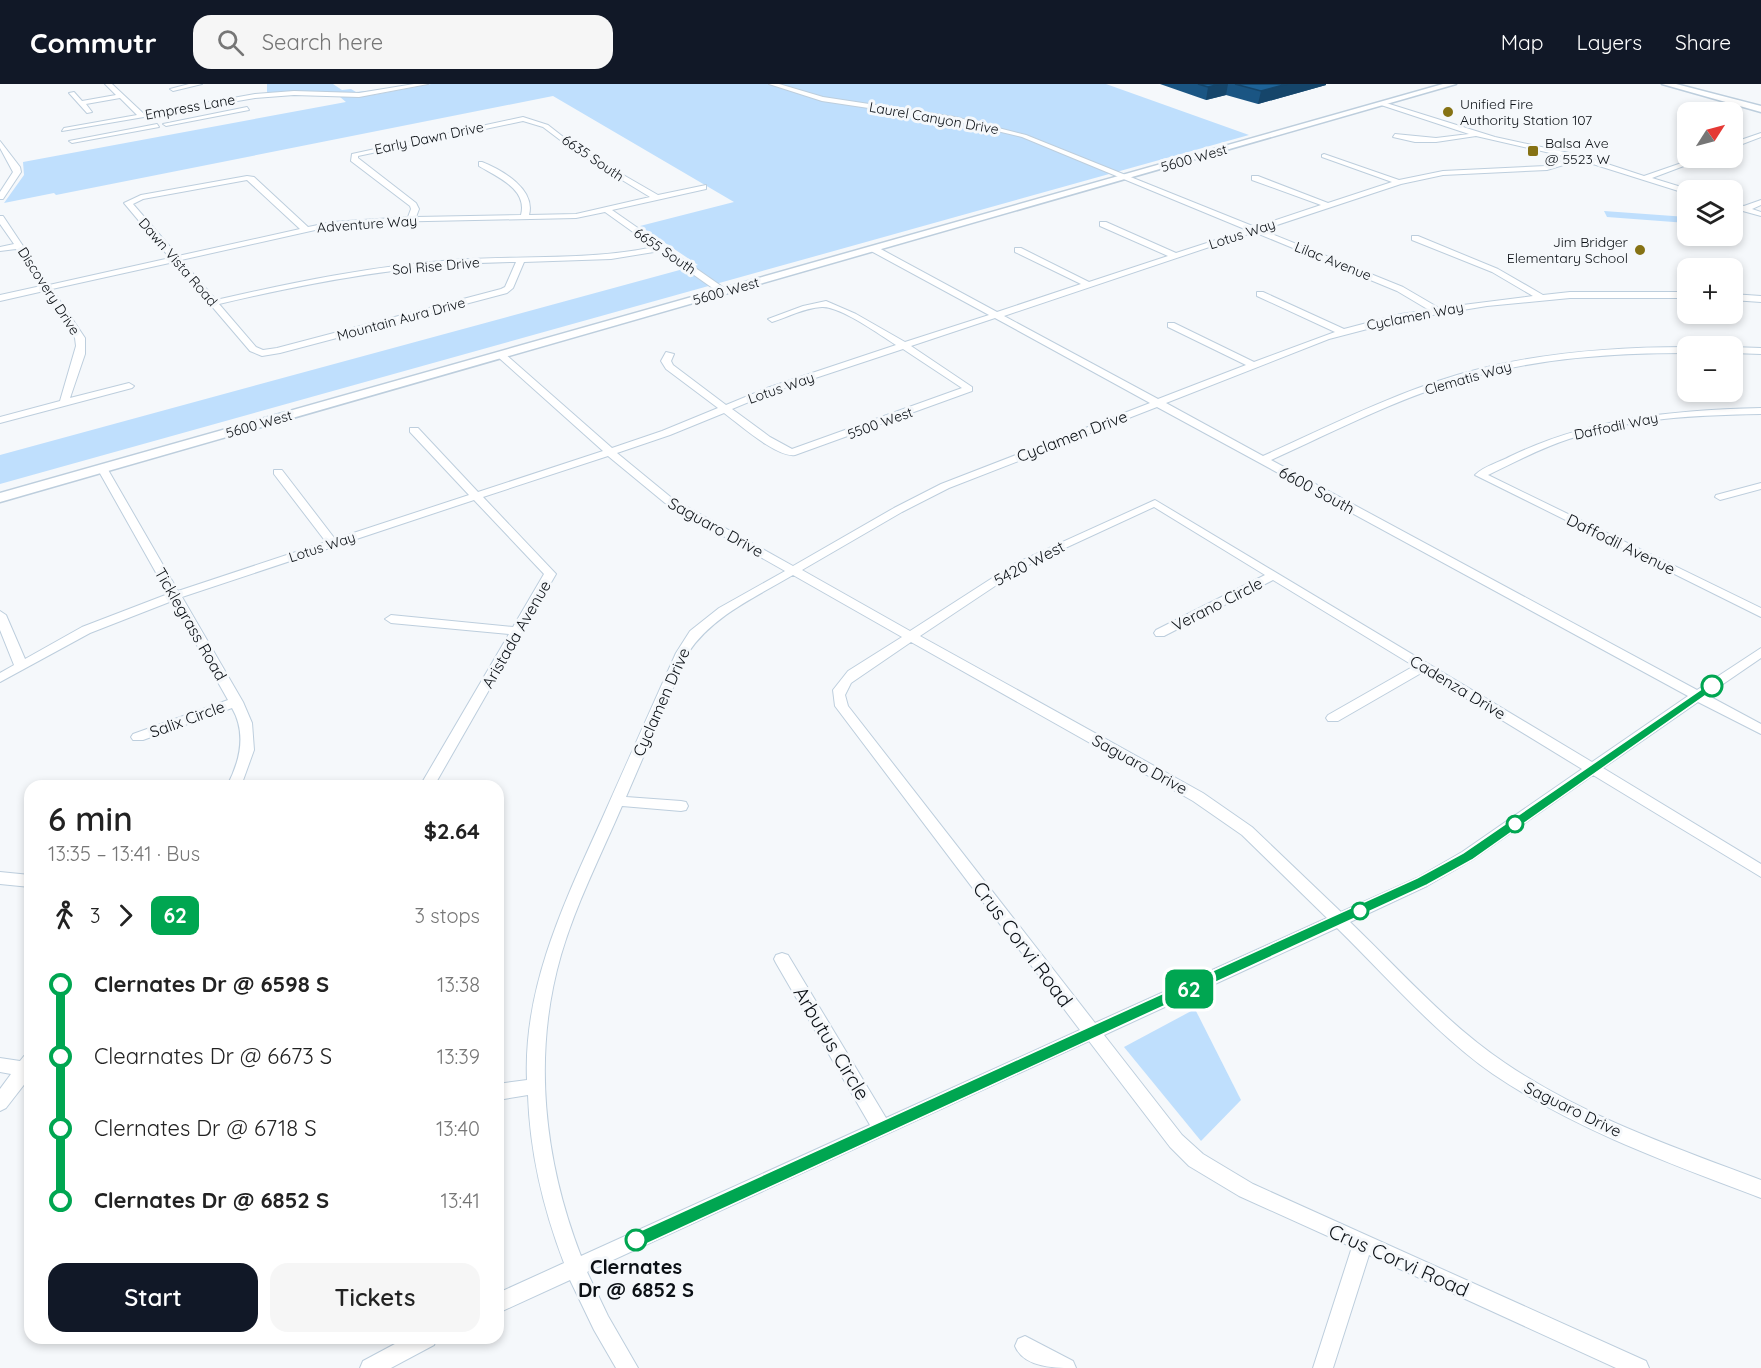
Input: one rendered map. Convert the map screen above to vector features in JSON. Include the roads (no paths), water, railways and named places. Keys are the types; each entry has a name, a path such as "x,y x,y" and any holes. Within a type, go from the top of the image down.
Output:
{"main road":[{"name":"5600 West","path":"0,498 1452,84"},
{"path":"1666,84 1761,109"}],"street":[{"path":"173,88 197,84"},
{"path":"386,84 394,90"},
{"name":"Empress Lane","path":"64,130 270,94 353,96 425,84"},
{"name":"Laurel Canyon Drive","path":"772,84 833,102 955,119 1001,129 1035,140 1126,177"},
{"path":"113,85 142,116"},
{"path":"71,90 89,112"},
{"path":"81,103 122,96"},
{"path":"1383,104 1478,134 1580,159 1677,188"},
{"path":"195,106 207,117"},
{"path":"166,124 247,109"},
{"name":"6635 South","path":"528,119 550,129 576,150 658,198"},
{"name":"Early Dawn Drive","path":"411,219 415,209 413,205 354,159 354,155 528,119"},
{"path":"105,123 115,133"},
{"path":"72,141 157,126"},
{"path":"1395,136 1421,140 1478,134"},
{"path":"1743,142 1761,135"},
{"path":"0,197 17,172 16,167 1,147"},
{"path":"1324,156 1399,182"},
{"name":"Lotus Way","path":"0,678 86,630 117,616 611,452 726,410 770,390 1399,182 1443,173 1554,167 1580,159"},
{"path":"482,164 526,196 527,210 524,218"},
{"path":"1645,178 1677,167"},
{"name":"Dawn Vista Road","path":"262,353 253,349 129,205 129,202 141,197 244,177 251,179 305,229"},
{"name":"Lilac Avenue","path":"1126,177 1400,289 1436,310"},
{"path":"1255,177 1329,206"},
{"name":"Adventure Way","path":"0,298 305,229 357,222 411,219 566,217 703,188"},
{"path":"1744,209 1761,202"},
{"path":"1744,209 1761,214"},
{"name":"6655 South","path":"607,210 724,292"},
{"name":"Discovery Drive","path":"0,218 80,339 82,345 64,392 64,403"},
{"path":"1103,224 1176,256"},
{"path":"1415,238 1495,269 1520,282 1540,297"},
{"path":"0,249 18,246"},
{"name":"Sol Rise Drive","path":"214,303 317,280 451,262 604,259 661,248"},
{"name":"6600 South","path":"874,249 1761,730"},
{"path":"1018,250 1089,285"},
{"name":"Mountain Aura Drive","path":"262,353 278,351 501,292 510,287 521,260"},
{"path":"1260,294 1343,332"},
{"name":"Cyclamen Way","path":"1157,403 1343,332 1436,310 1540,297 1677,295"},
{"path":"1743,298 1761,299"},
{"path":"772,319 828,304 903,346"},
{"path":"1171,325 1253,365"},
{"name":"5500 West","path":"726,410 766,439 791,453 969,389 903,346"},
{"name":"Clematis Way","path":"1262,460 1412,394 1462,377 1560,357 1621,351 1677,350"},
{"path":"1743,350 1761,351"},
{"path":"669,354 666,361 669,367 726,410"},
{"name":"Saguaro Drive","path":"501,355 669,501 1198,796 1227,815 1292,874 1465,1043 1491,1065 1529,1090 1573,1113 1761,1189"},
{"path":"0,420 129,386"},
{"name":"Cyclamen Drive","path":"628,1368 601,1322 575,1268 549,1192 541,1156 534,1086 538,1026 549,971 566,920 682,653 694,634 723,611 898,510 937,490 1157,403"},
{"name":"Daffodil Way","path":"1480,476 1541,446 1598,427 1668,415 1761,411"},
{"path":"414,430 477,496"},
{"name":"Ticklegrass Road","path":"102,468 246,722 249,743 244,765 237,780"},
{"path":"278,472 333,544"},
{"name":"Daffodil Avenue","path":"1480,476 1761,613"},
{"path":"1720,497 1761,486"},
{"name":"Aristada Avenue","path":"431,780 550,574 477,496"},
{"name":"Cadenza Drive","path":"1155,503 1761,871"},
{"name":"5420 West","path":"910,636 1018,566 1155,503"},
{"name":"Verano Circle","path":"1160,633 1274,575"},
{"path":"0,615 21,666"},
{"path":"391,619 519,631"},
{"name":"Crus Corvi Road","path":"910,636 845,681 838,695 841,707 1176,1141 1196,1160 1246,1190 1639,1368"},
{"path":"504,1300 1338,921 1452,866 1761,652"},
{"path":"1333,718 1424,666"},
{"name":"Salix Circle","path":"138,737 236,702"},
{"path":"617,801 681,806"},
{"path":"0,878 24,880"},
{"name":"Arbutus Circle","path":"782,958 882,1128"},
{"path":"0,1065 24,1067"},
{"path":"0,1103 24,1072"},
{"path":"504,1091 534,1086"},
{"path":"1323,1368 1363,1243"},
{"path":"370,1368 416,1344"},
{"path":"1025,1346 1066,1368"}],"place":[{"name":"Unified Fire Authority Station 107","path":"1448,112"},
{"name":"Balsa Ave @ 5523 W","path":"1533,151"},
{"name":"Jim Bridger Elementary School","path":"1640,250"},
{"name":"Clernates Dr @ 6852 S","path":"636,1240"}]}
